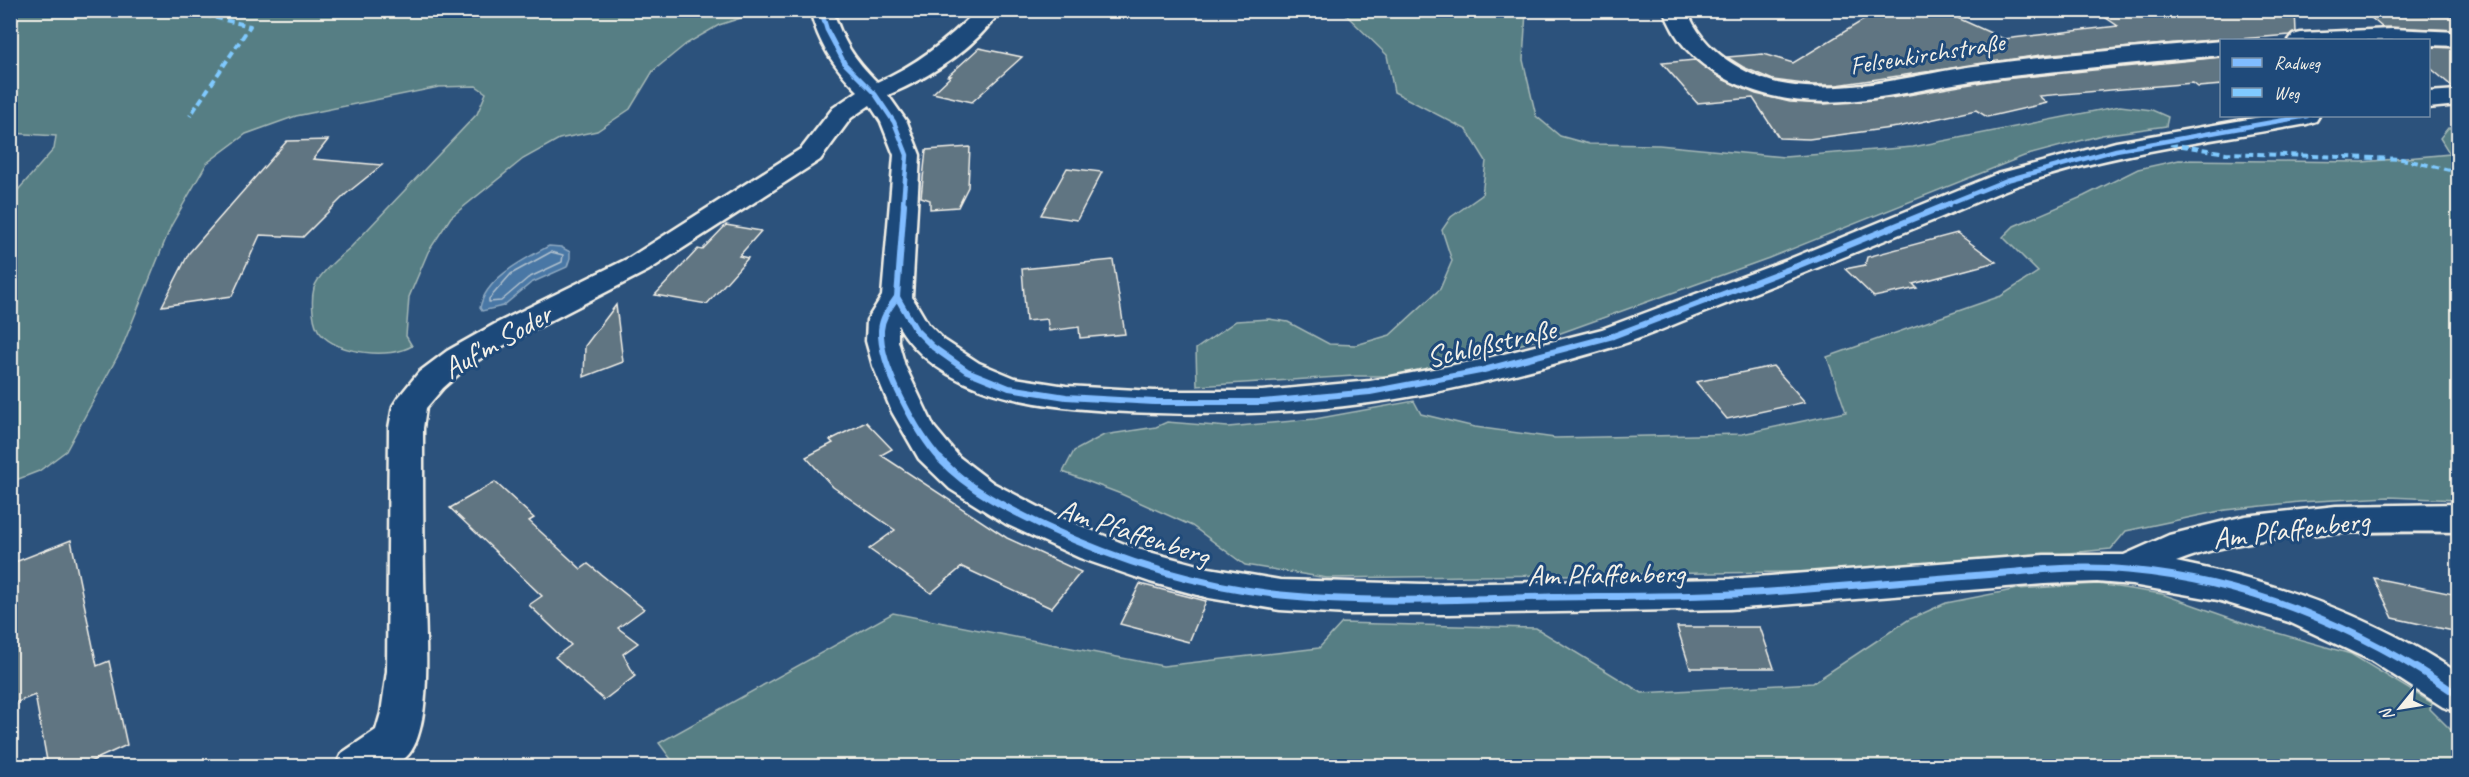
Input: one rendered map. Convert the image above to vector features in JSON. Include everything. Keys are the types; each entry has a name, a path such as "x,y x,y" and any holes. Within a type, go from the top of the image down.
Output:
{"street":[{"path":"821,10 827,30 845,64 875,94 894,122 907,155 897,297"},
{"name":"Auf'm Soder","path":"357,766 394,741 402,713 407,671 406,428 410,406 431,380 458,358 506,331 639,264 811,154 828,136 842,113 919,72 959,43 990,10"},
{"name":"Felsenkirchstraße","path":"1675,10 1689,38 1698,49 1735,76 1788,95 1818,98 1850,96 1979,72 2220,48"},
{"path":"2322,39 2383,36 2458,39"},
{"path":"2430,100 2458,98"},
{"name":"Schloßstraße","path":"897,297 916,330 933,347 967,371 1009,388 1066,397 1155,402 1262,402 1370,392 1480,371 1613,336 1797,267 2007,180 2116,150 2301,117"},
{"name":"Am Pfaffenberg","path":"897,297 882,322 880,336 887,360 912,421 935,455 963,481 1005,507 1064,537 1136,562 1201,580 1267,593 1339,598 1439,600 1788,592 2043,569 2090,567 2130,570 2223,587 2340,627 2396,655 2458,695"},
{"name":"Am Pfaffenberg","path":"2130,570 2144,559 2166,550 2245,529 2319,520 2395,517 2458,518"}],"green space":[{"path":"11,10 763,11 719,25 686,44 653,71 630,109 597,131 559,139 523,159 451,217 428,252 409,297 406,336 412,346 403,350 365,352 352,350 329,341 318,330 314,319 314,288 330,266 351,247 477,114 486,93 476,86 439,87 296,116 246,134 207,163 171,226 121,350 66,451 39,471 11,482 11,198 54,149 56,136 11,133"},
{"path":"1342,11 1526,11 1523,60 1536,116 1560,136 1589,144 1659,145 1784,157 1913,147 2120,106 2152,110 2168,117 2166,126 2102,135 2024,156 1769,258 1558,334 1400,376 1354,376 1197,386 1196,349 1236,321 1269,319 1288,322 1329,344 1356,345 1390,335 1440,289 1452,261 1442,230 1451,217 1482,195 1486,161 1467,130 1394,92 1387,55"},
{"path":"2448,128 2458,128 2458,500 2389,497 2299,502 2225,510 2126,531 2111,549 1874,571 1327,578 1245,565 1192,526 1121,494 1063,472 1074,451 1104,435 1156,427 1167,422 1228,427 1315,419 1414,401 1421,414 1475,427 1555,438 1742,434 1846,412 1827,357 2001,296 2038,272 2003,237 2014,226 2084,196 2138,169 2179,160 2362,162 2450,154 2440,138"},
{"path":"2098,584 2162,594 2256,627 2351,654 2432,703 2430,709 2458,737 2458,766 676,766 659,743 893,613 1163,666 1319,648 1342,623 1536,628 1642,693 1813,683 1908,620 1946,603 2018,589"}],"water":[{"path":"549,246 561,247 570,252 567,267 531,283 503,306 482,311 480,308 483,297 498,279 518,263"}],"building":[{"path":"1880,10 1940,10 2004,39 2118,26 2094,10 2295,10 2296,32 2290,35 2041,55 1837,85 1812,85 1773,80 1727,57 1763,54 1793,63"},
{"path":"2362,10 2458,17 2458,30 2382,27"},
{"path":"2430,47 2458,48 2458,88 2454,88 2430,68"},
{"path":"979,48 1022,57 972,102 933,93 951,76 948,76"},
{"path":"2220,57 2220,85 2198,87 2193,83 2039,96 2047,103 1987,117 1976,110 1898,127 1809,139 1779,138 1753,98 1697,103 1662,63 1695,60 1722,79 1756,94 1790,102 1824,104 1891,98 1994,80"},
{"path":"328,140 313,159 382,165 346,194 303,237 260,235 232,296 162,306 189,253 287,141"},
{"path":"970,147 968,187 958,207 930,209 930,200 921,197 926,150"},
{"path":"1067,168 1102,172 1077,220 1041,215"},
{"path":"726,225 761,231 739,256 748,258 707,304 655,295 698,249 702,250"},
{"path":"1957,233 1996,262 1913,284 1917,288 1874,297 1845,269 1865,265 1867,257"},
{"path":"1113,260 1125,334 1080,338 1079,327 1049,331 1047,319 1026,321 1022,269"},
{"path":"616,305 623,362 584,377 585,346"},
{"path":"1773,366 1805,402 1727,419 1696,382"},
{"path":"866,422 892,449 881,455 1007,538 1081,572 1051,608 962,567 931,593 869,549 895,530 833,487 806,457 833,443 830,440"},
{"path":"495,482 534,518 529,521 581,569 588,564 644,609 618,628 638,643 623,654 635,676 604,700 555,657 571,645 529,605 542,596 450,508"},
{"path":"71,540 97,666 109,661 127,745 81,766 48,766 35,695 10,705 10,564"},
{"path":"2374,578 2458,595 2458,632 2393,618"},
{"path":"1140,584 1206,601 1189,642 1120,624"},
{"path":"1677,627 1760,627 1774,668 1690,668"}],"marked path":[{"path":"183,10 250,26 190,116"},
{"path":"2170,144 2226,153 2402,159 2458,172"}],"cycle path":[{"path":"821,10 827,30 845,64 875,94 894,122 907,155 897,297 916,330 933,347 967,371 1009,388 1066,397 1154,402 1262,402 1370,392 1480,371 1613,336 1797,266 2007,180 2116,150 2301,117"},
{"path":"897,297 883,320 881,330 885,354 919,432 946,466 1000,504 1039,524 1093,548 1180,576 1238,589 1280,595 1424,599 1730,594 2044,570 2079,568 2132,570 2218,585 2303,612 2384,648 2422,670 2458,695"}]}
